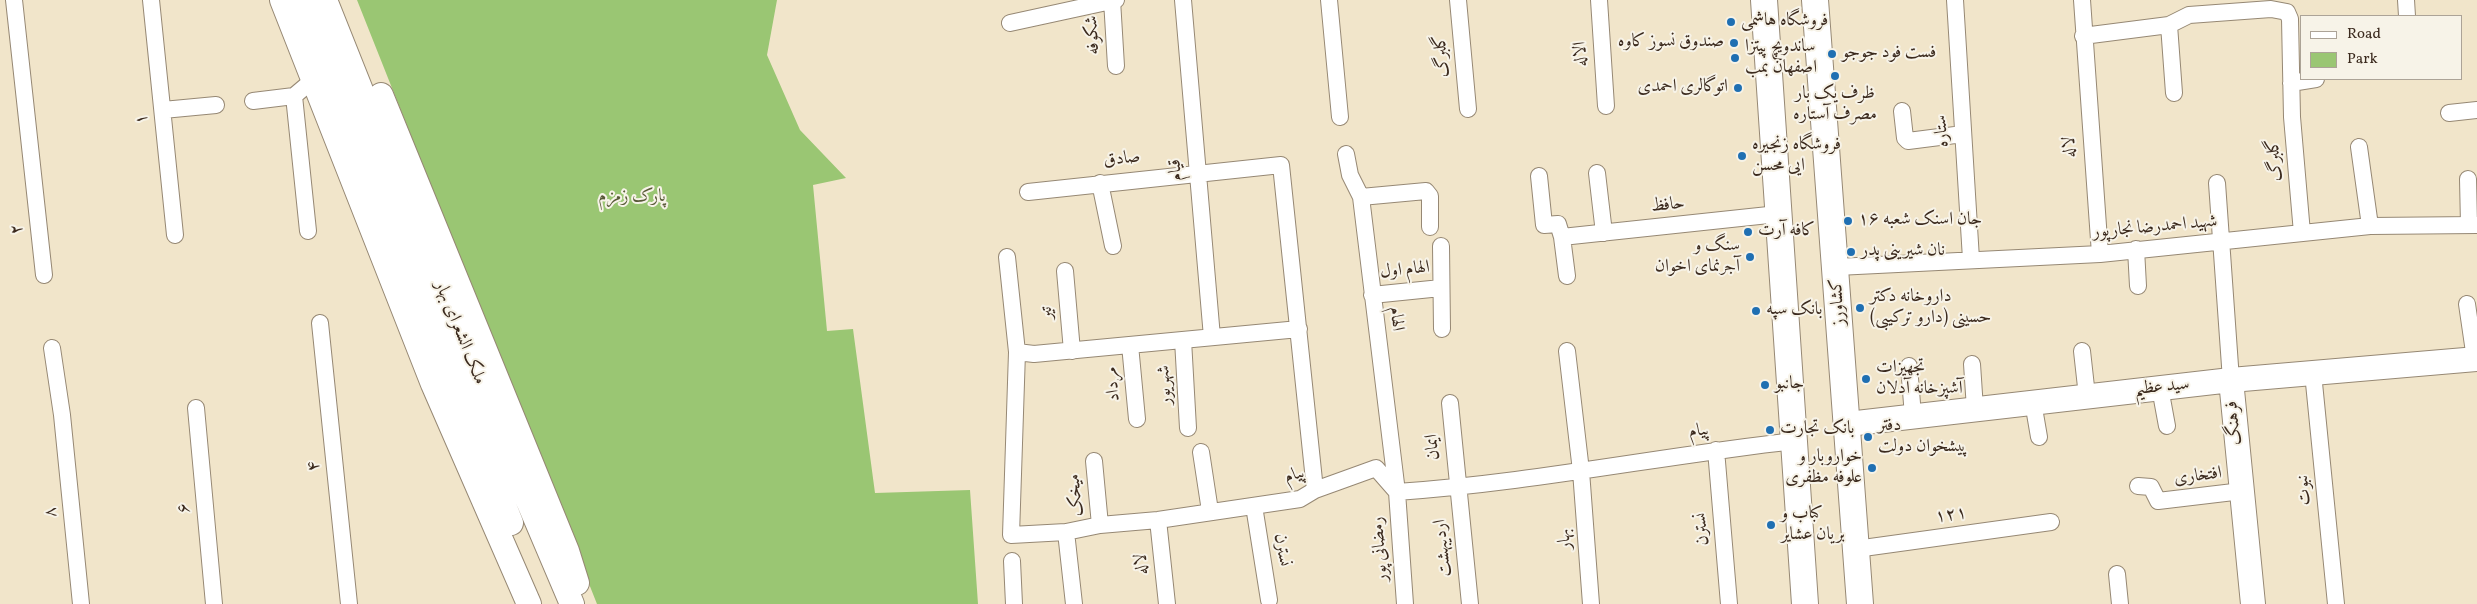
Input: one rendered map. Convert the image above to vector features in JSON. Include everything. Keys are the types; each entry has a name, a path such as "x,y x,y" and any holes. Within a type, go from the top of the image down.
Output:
{"main road":[{"path":"282,0 331,70"},
{"path":"303,0 331,70 434,384 529,604"},
{"path":"325,0 331,70"},
{"path":"343,0 567,551 584,604"},
{"path":"1764,0 1805,604"},
{"name":"کشاورز","path":"1815,0 1828,191 1837,267 1860,604"},
{"name":"ملک الشعرای بهار","path":"331,70 541,604"},
{"name":"ملک الشعرای بهار","path":"331,70 472,369 572,604"},
{"name":"سید عظیم","path":"1848,424 2231,380 2476,359"},
{"name":"فرهنگ","path":"2231,380 2253,604"}],"street":[{"name":"۲","path":"14,0 44,275"},
{"name":"۱","path":"151,0 174,235"},
{"path":"1010,23 1055,6 1114,0"},
{"name":"شکوفه","path":"1114,0 1116,66"},
{"name":"قیام","path":"1184,0 1212,337"},
{"path":"1329,0 1340,117"},
{"name":"گلبرگ","path":"1458,0 1468,109"},
{"name":"الاله","path":"1599,0 1606,106"},
{"name":"ستاره","path":"1955,0 1971,259"},
{"name":"لاله","path":"2082,0 2083,36 2100,254"},
{"path":"2406,0 2407,15"},
{"path":"2083,36 2169,25 2189,16 2271,4"},
{"name":"گلبرگ","path":"2271,4 2287,12 2290,19 2291,83 2302,233"},
{"path":"2169,25 2174,93"},
{"path":"253,101 294,96 331,70"},
{"path":"2291,83 2310,80"},
{"path":"294,96 308,231"},
{"path":"163,110 216,105"},
{"path":"2449,113 2477,110"},
{"path":"1902,111 1905,138 1908,141 1963,134"},
{"path":"2359,147 2370,226"},
{"name":"الهام","path":"1346,154 1350,175 1361,197 1396,492"},
{"name":"صادق","path":"1028,192 1281,164 1299,329"},
{"path":"1597,173 1604,233"},
{"path":"1539,176 1544,225 1558,224 1562,237 1567,276"},
{"path":"2468,179 2473,225"},
{"path":"1100,183 1113,246"},
{"name":"فرهنگ","path":"2216,183 2231,380"},
{"path":"1361,197 1426,191 1430,196 1430,227"},
{"name":"حافظ","path":"1562,237 1778,214"},
{"name":"شهید احمدرضا نجارپور","path":"1837,267 2100,254 2370,226 2473,225"},
{"path":"1441,246 1442,329"},
{"path":"2136,249 2138,286"},
{"path":"1007,257 1017,352 1034,354 1072,351 1299,329 1315,490"},
{"name":"تیر","path":"1065,271 1072,351"},
{"name":"الهام اول","path":"1372,294 1441,288"},
{"path":"2467,304 2476,359"},
{"name":"۴","path":"320,323 349,604"},
{"name":"شهریور","path":"1183,340 1188,428"},
{"name":"مرداد","path":"1130,345 1137,419"},
{"name":"۸","path":"52,348 62,415 81,604"},
{"path":"1567,351 1581,471"},
{"path":"2082,351 2087,396"},
{"name":"پیام","path":"1017,352 1011,535 1066,532 1100,525 1158,520 1300,499 1315,490 1376,468 1396,492 1458,487 1581,471 1716,450 1794,441"},
{"path":"1972,364 1975,409"},
{"path":"1909,366 1913,416"},
{"name":"نبوت","path":"2313,372 2336,604"},
{"path":"2160,388 2166,426"},
{"path":"2033,402 2039,437"},
{"name":"ایمان","path":"1450,403 1458,487"},
{"name":"۶","path":"196,408 214,604"},
{"name":"نسترن","path":"1716,450 1729,604"},
{"path":"1201,452 1210,511"},
{"name":"میخک","path":"1094,461 1100,525"},
{"name":"بهار","path":"1581,471 1591,604"},
{"name":"افتخاری","path":"2138,486 2151,487 2158,501 2242,492"},
{"name":"اردیبهشت","path":"1458,487 1470,604"},
{"name":"رمضانی پور","path":"1396,492 1405,604"},
{"name":"نسترن","path":"1254,506 1269,600"},
{"name":"لاله","path":"1158,520 1168,604"},
{"name":"۱۲۱","path":"1856,549 2051,522"},
{"path":"1066,532 1074,604"},
{"path":"1012,561 1014,604"},
{"path":"2117,574 2120,604"}],"green space":[{"name":"پارک زمزم","path":"357,0 777,0 767,55 800,130 846,178 813,185 827,331 853,329 875,493 970,490 978,604 597,604"}],"place":[{"name":"فروشگاه هاشمی","path":"1731,22"},
{"name":"صندوق نسوز کاوه","path":"1734,43"},
{"name":"فست فود جوجو","path":"1832,54"},
{"name":"ساندویچ پیتزا اصفهان بمب","path":"1735,58"},
{"name":"ظرف یک بار مصرف آستاره","path":"1835,76"},
{"name":"اتوگالری احمدی","path":"1738,88"},
{"name":"فروشگاه زنجیره ایی محسن","path":"1742,156"},
{"name":"جان اسنک شعبه ۱۶","path":"1848,221"},
{"name":"کافه آرت","path":"1748,232"},
{"name":"نان شیرینی پدر","path":"1851,252"},
{"name":"سنگ و آجرنمای اخوان","path":"1750,257"},
{"name":"داروخانه دکتر حسینی (دارو ترکیبی)","path":"1860,308"},
{"name":"بانک سپه","path":"1756,311"},
{"name":"تجهیزات آشپزخانه آدلان","path":"1866,379"},
{"name":"جانبو","path":"1765,385"},
{"name":"بانک تجارت","path":"1770,430"},
{"name":"دفتر پیشخوان دولت","path":"1868,437"},
{"name":"خواروبار و علوفه مظفری","path":"1872,468"},
{"name":"کباب و بریان عشایر","path":"1771,525"}]}
